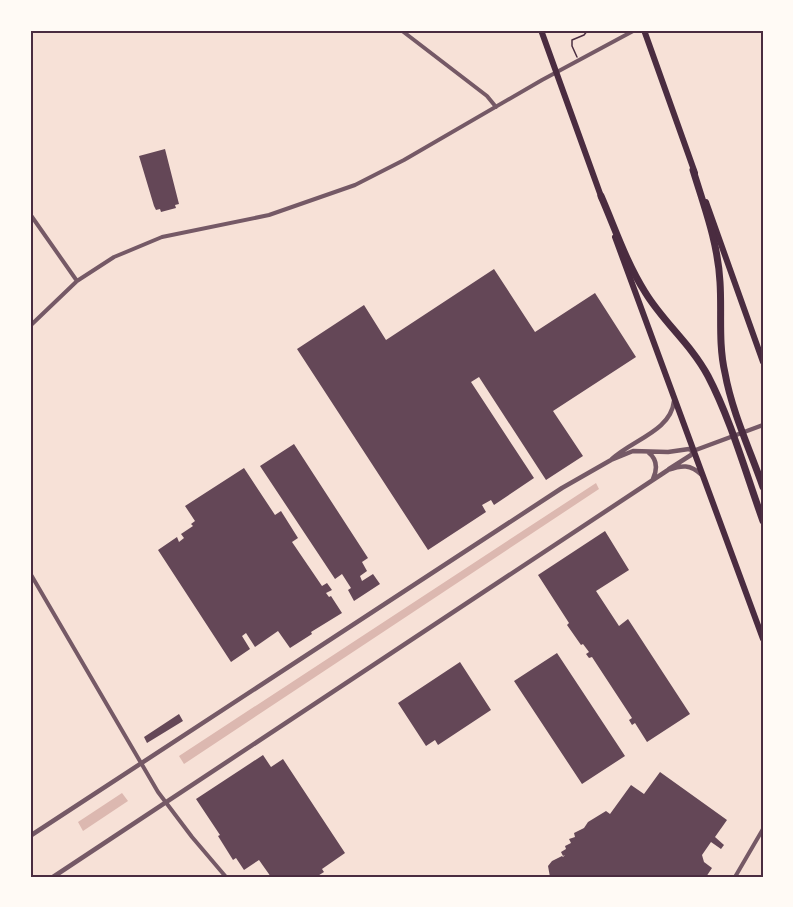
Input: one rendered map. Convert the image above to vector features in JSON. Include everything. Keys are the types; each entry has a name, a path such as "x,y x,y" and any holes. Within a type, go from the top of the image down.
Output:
{"highway":[{"path":"693,170 718,258 721,353 729,393 763,487"},
{"path":"601,196 632,269 645,293 699,361 718,397 763,521"}],"main road":[{"path":"541,30 763,639"},
{"path":"644,30 763,362"}],"street":[{"path":"401,30 487,96 496,107"},
{"path":"30,326 77,281 114,257 162,237 269,214 355,185 404,160 556,72 635,30"},
{"path":"30,214 77,281"},
{"path":"30,836 556,492 611,459 666,421 674,408 675,399"},
{"path":"668,470 693,451 763,425"},
{"path":"611,459 633,451 668,452 689,449 693,451"},
{"path":"645,450 655,460 656,472 653,479"},
{"path":"53,877 653,479 680,466 687,466 702,475"},
{"path":"30,573 166,803 226,877"},
{"path":"735,877 763,829"}],"path":[{"path":"579,60 572,40 584,35 588,30"}],"shaded area":[{"path":"596,483 599,489 184,764 179,756"},
{"path":"122,793 128,801 83,831 78,822"}],"building":[{"path":"165,149 179,204 175,205 176,208 161,212 154,206 139,156"},
{"path":"494,269 535,332 595,293 636,357 553,411 583,456 546,480 479,377 471,382 534,478 494,505 491,500 482,505 486,512 428,550 297,349 364,305 386,340"},
{"path":"294,444 368,558 362,562 367,571 360,576 362,581 373,574 380,584 354,601 348,590 351,588 342,574 335,579 260,466"},
{"path":"244,468 275,515 281,511 298,538 292,542 322,586 327,583 332,590 326,593 329,597 331,596 342,613 290,648 278,631 255,647 246,633 242,636 250,649 231,662 158,550 177,537 179,542 184,538 181,534 193,526 191,524 195,521 185,506"},
{"path":"605,531 629,570 596,591 619,626 628,619 690,714 647,742 635,723 632,725 629,720 632,718 592,657 589,658 586,654 589,652 567,625 569,623 538,575"},
{"path":"557,653 625,756 582,784 514,681"},
{"path":"460,662 491,710 438,745 435,740 426,746 398,703"},
{"path":"179,714 183,721 147,743 144,737"},
{"path":"263,755 271,767 283,759 345,853 322,869 324,872 316,877 271,877 259,860 244,870 236,858 233,860 218,836 220,835 196,799"},
{"path":"660,772 727,820 715,837 724,845 721,849 711,842 702,855 704,862 712,868 706,877 550,877 548,866 552,861 563,857 565,855 563,856 561,852 571,843 569,839 575,837 574,833 606,811 610,814 631,785 644,794"}]}
